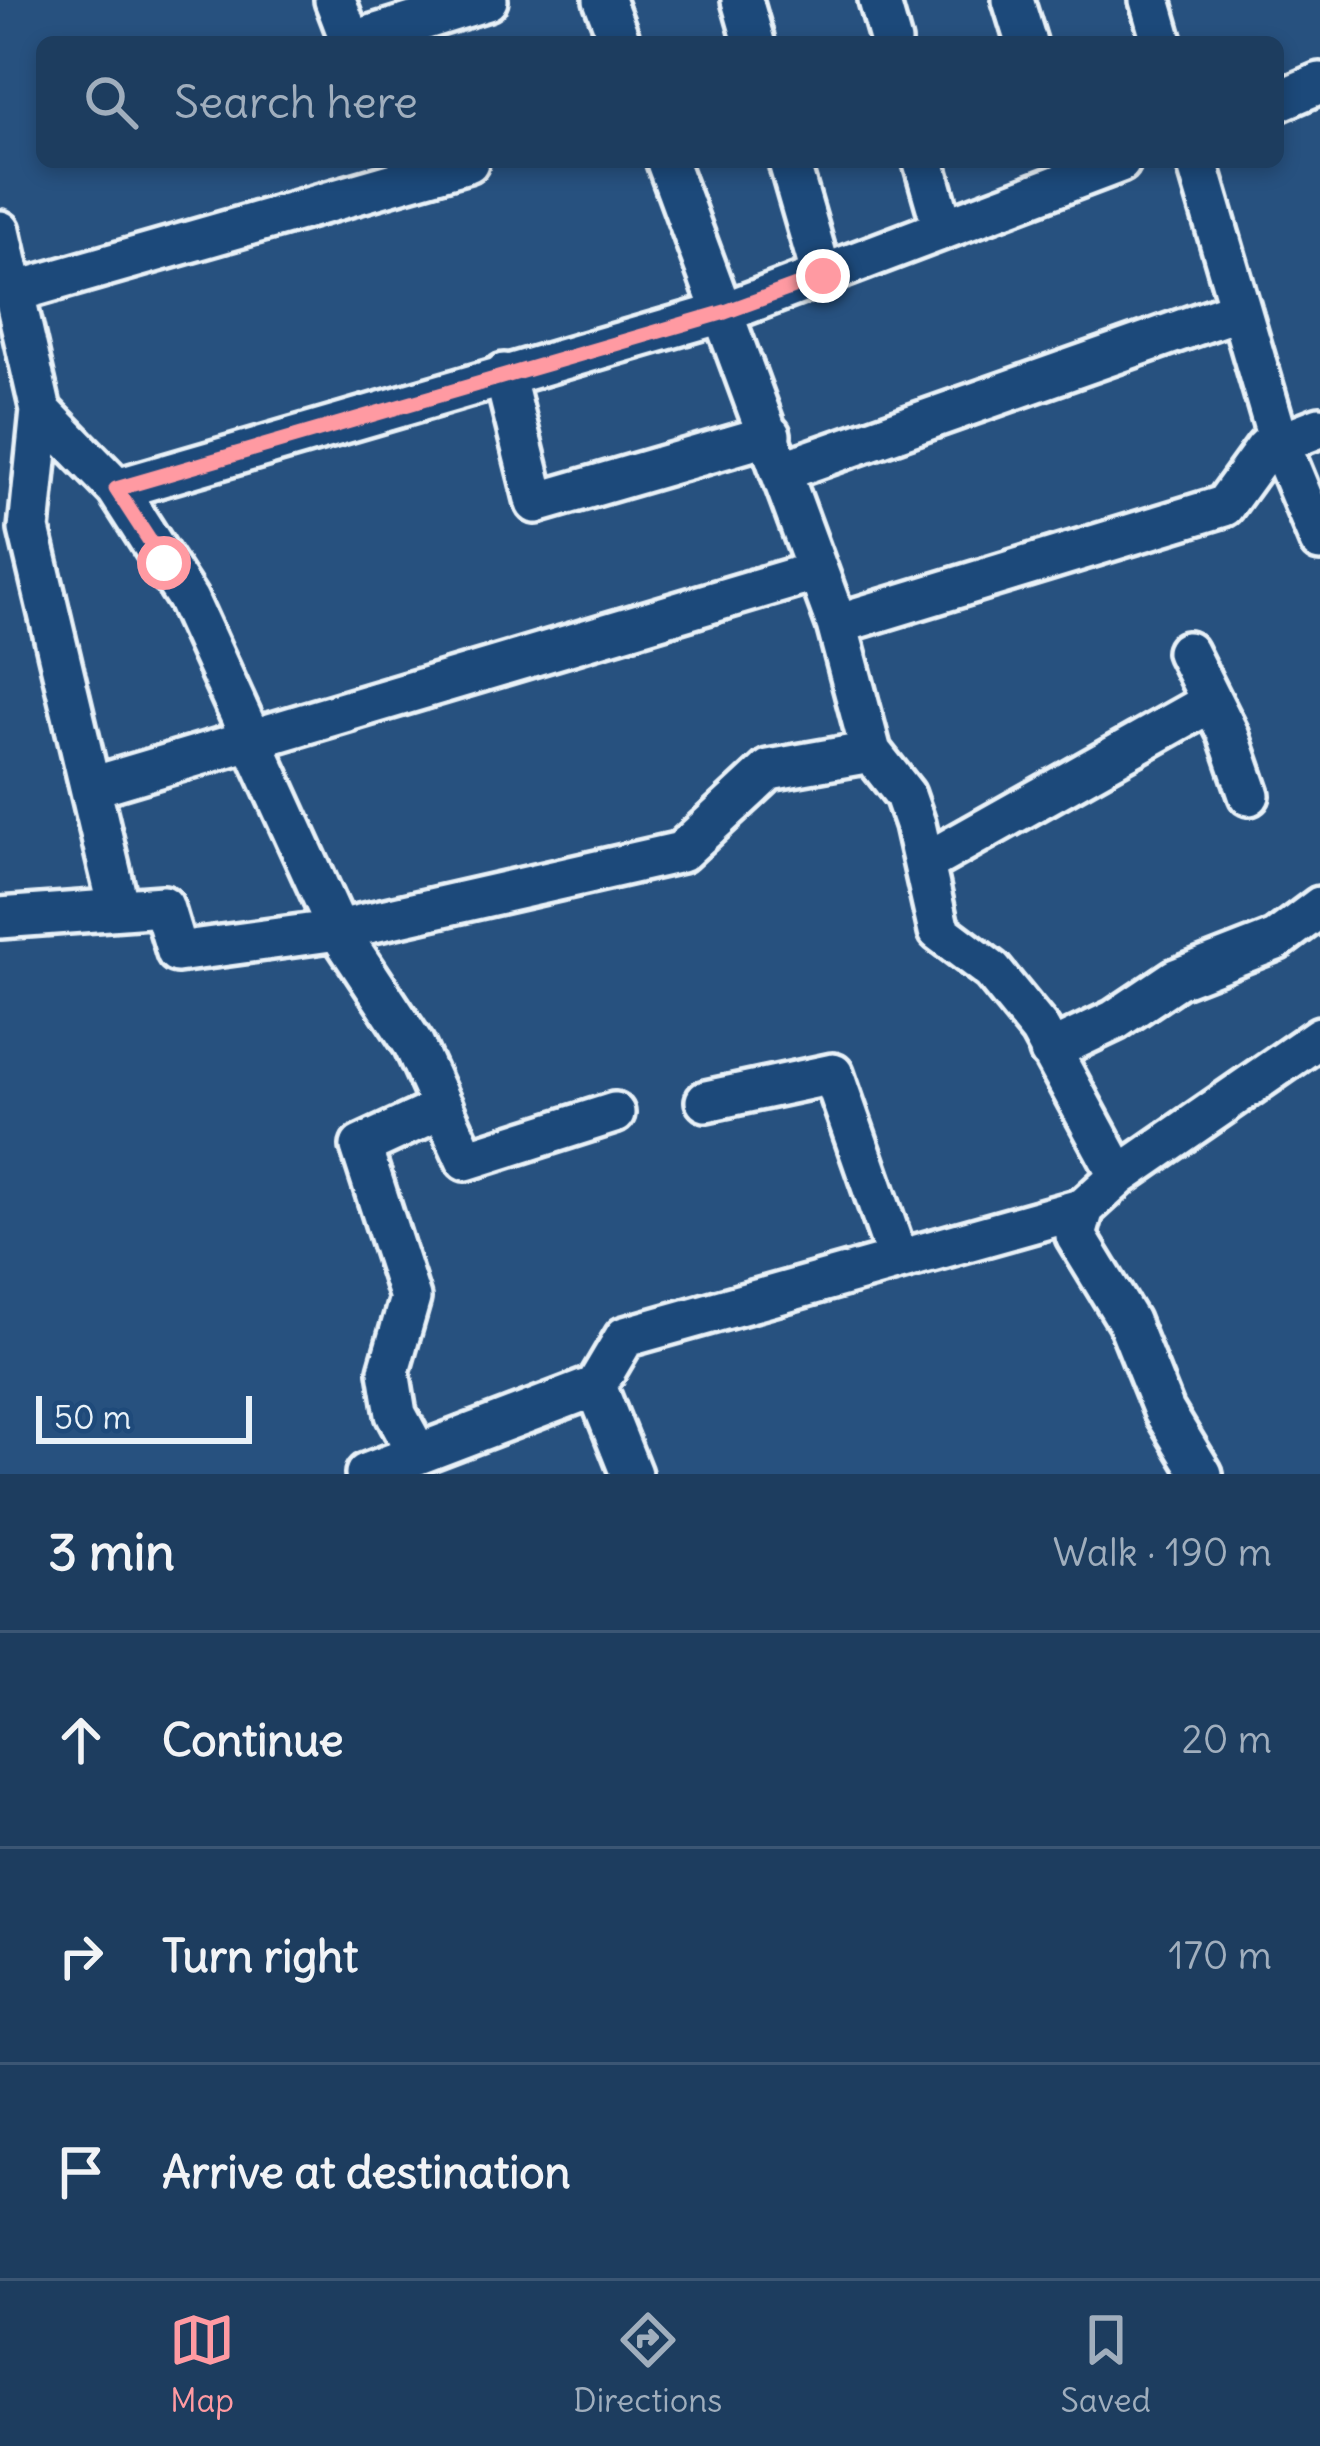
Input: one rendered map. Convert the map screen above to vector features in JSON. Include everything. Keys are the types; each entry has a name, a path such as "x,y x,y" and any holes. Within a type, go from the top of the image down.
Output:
{"street":[{"path":"335,0 349,36"},
{"path":"370,36 487,0"},
{"path":"604,0 618,36"},
{"path":"742,0 752,36"},
{"path":"879,0 889,36"},
{"path":"1013,0 1024,36"},
{"path":"1150,0 1160,36"},
{"path":"1284,98 1320,83"},
{"path":"18,291 447,168"},
{"path":"669,168 776,453 814,572 837,624 871,752 904,795 925,862 939,931 992,971 1050,1051 1119,1176"},
{"path":"791,168 823,276"},
{"path":"926,168 943,228"},
{"path":"1199,168 1279,442 1320,541"},
{"path":"116,489 725,312 943,228 1066,170"},
{"path":"0,231 18,291 15,349 41,411 116,489 188,600 338,930 414,1045 466,1160 614,1113"},
{"path":"504,374 536,503 776,453 1238,310"},
{"path":"41,411 29,529 119,908"},
{"path":"837,624 1224,506 1258,458 1279,442 1320,427"},
{"path":"92,787 814,572"},
{"path":"1187,652 1250,795"},
{"path":"925,862 1210,702"},
{"path":"0,918 163,906 177,952 338,930 681,852 769,770 871,752"},
{"path":"1050,1051 1114,1020 1176,979 1276,940 1320,908"},
{"path":"366,1474 596,1387 625,1336 1084,1208 1119,1176 1320,1036"},
{"path":"706,1101 833,1074 898,1260"},
{"path":"417,1453 396,1414 389,1371 410,1298 361,1146 443,1108"},
{"path":"1084,1208 1076,1236 1128,1322 1184,1469"},
{"path":"596,1387 631,1474"}],"route":[{"path":"164,563 116,489 725,312 823,276"}]}
